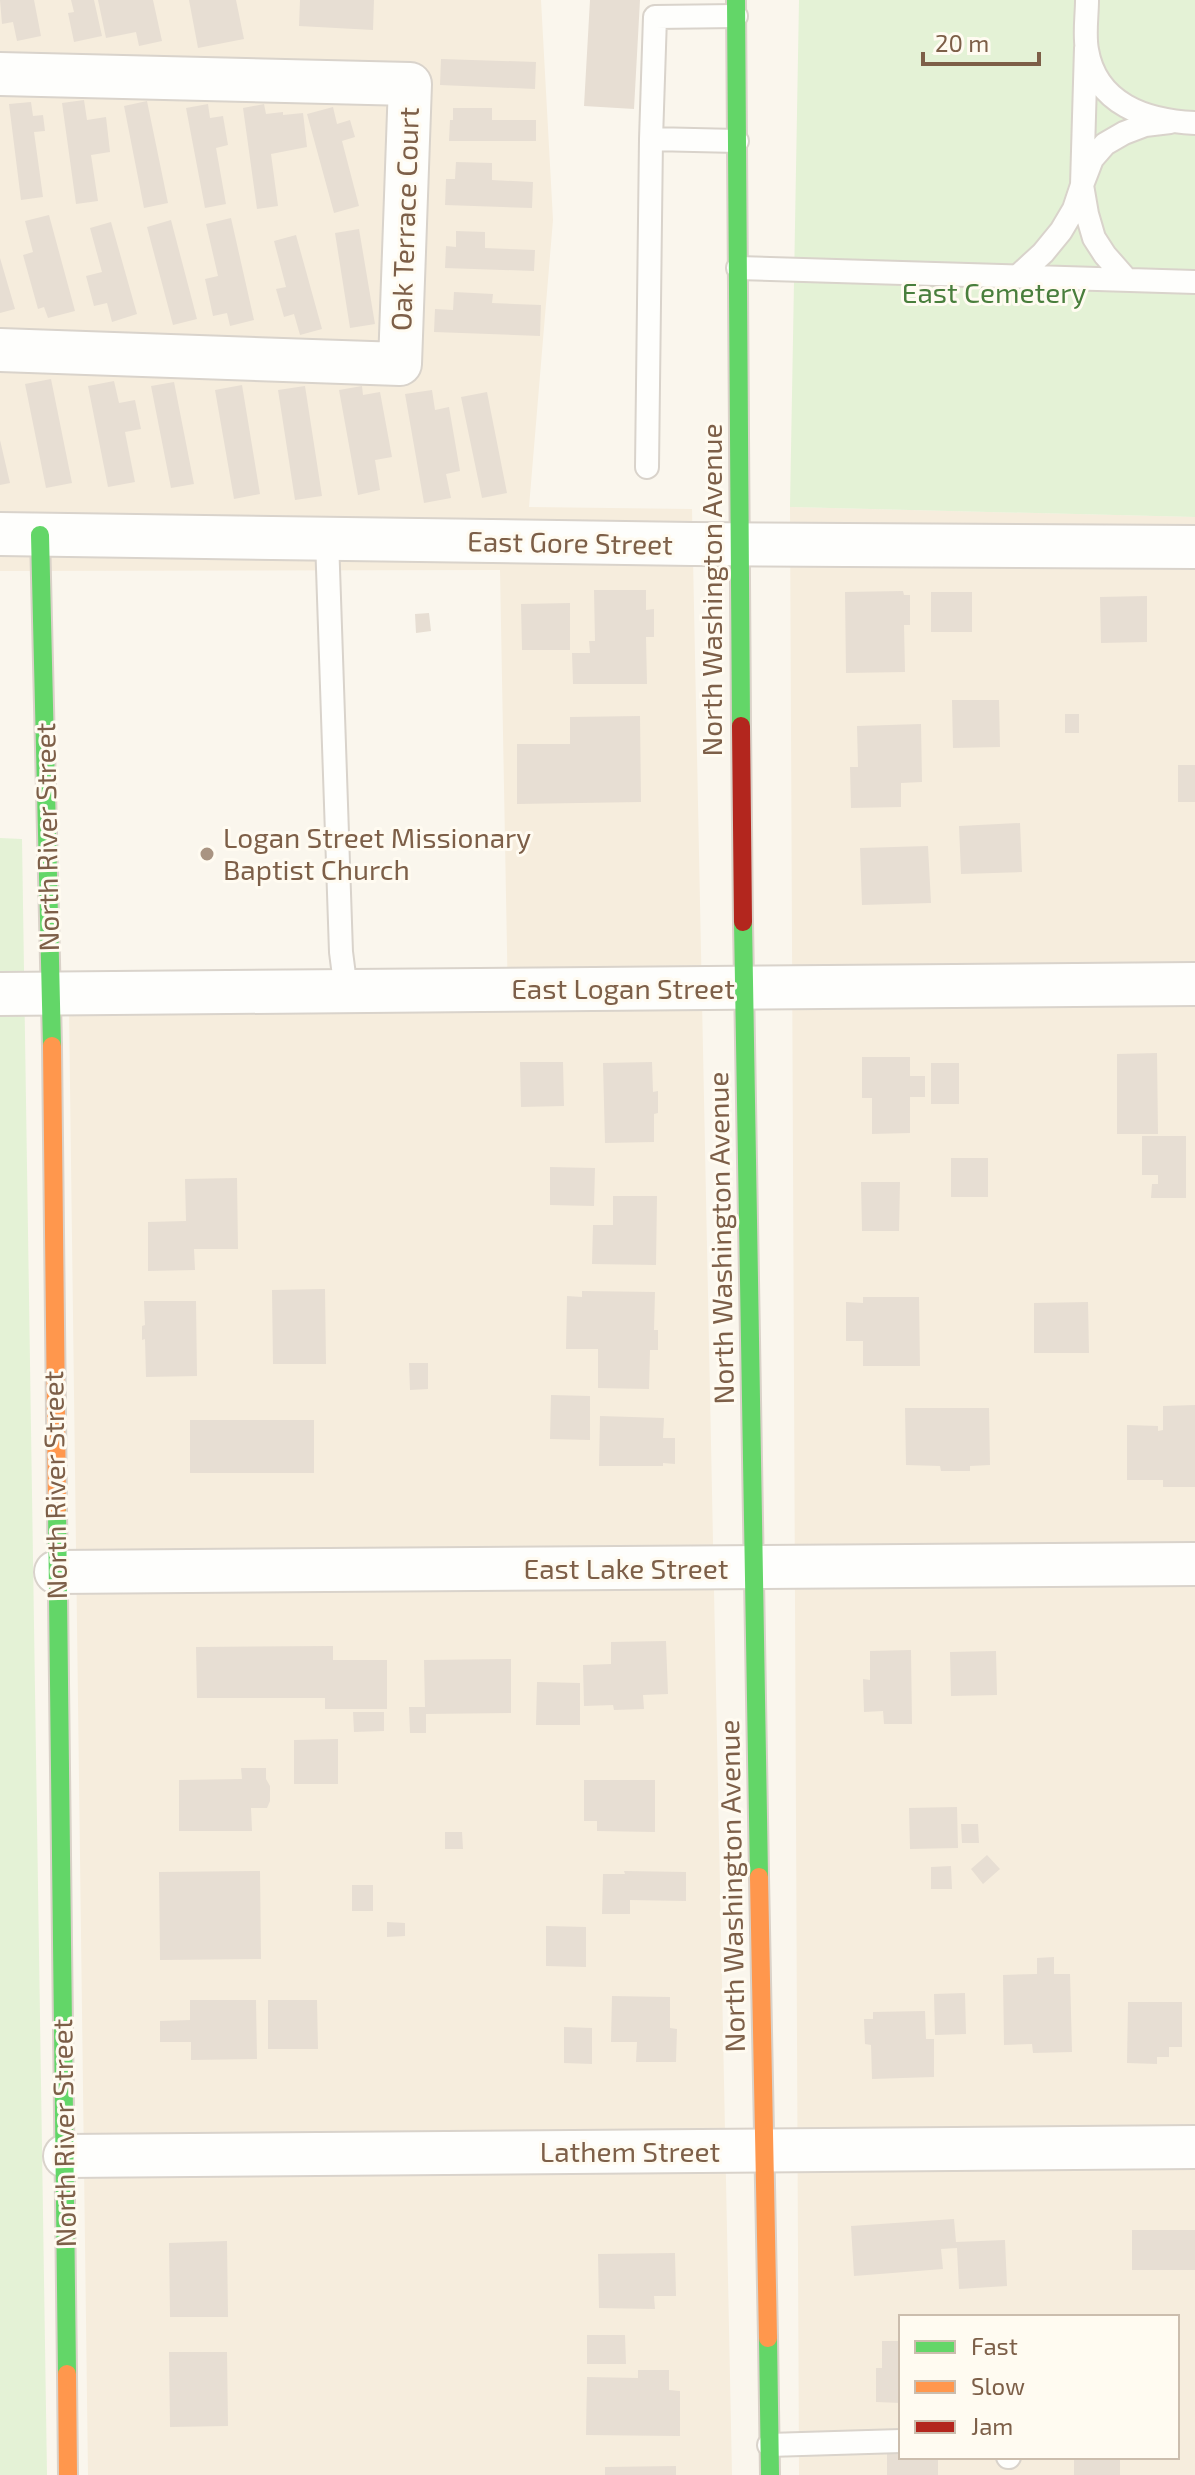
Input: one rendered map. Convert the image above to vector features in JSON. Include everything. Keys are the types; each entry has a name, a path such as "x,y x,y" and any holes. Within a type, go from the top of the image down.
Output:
{"main road":[{"name":"North Washington Avenue","path":"736,8 744,988 770,2475"},
{"name":"North River Street","path":"20,534 51,992 68,2475"}],"street":[{"name":"Oak Terrace Court","path":"0,74 410,84 400,364 0,350"},
{"name":"East Gore Street","path":"20,534 739,545 1195,547"},
{"name":"East Logan Street","path":"0,994 1195,984"},
{"name":"East Lake Street","path":"56,1572 1195,1564"},
{"name":"Lathem Street","path":"65,2156 1195,2147"}],"lane":[{"path":"1087,0 1082,185 1094,238 1127,280"},
{"path":"647,467 655,17 736,8"},
{"path":"1086,48 1093,71 1106,90 1123,105 1148,117 1170,122"},
{"path":"1018,276 1061,231 1074,209 1092,159 1105,144 1145,125 1195,123"},
{"path":"651,139 737,141"},
{"path":"738,268 1195,282"},
{"path":"327,539 341,952 346,991"},
{"path":"769,2445 899,2441"}],"shaded area":[{"path":"0,0 541,0 553,220 529,507 692,509 732,2475 88,2475 69,1007 508,1004 500,570 0,571"},
{"path":"790,507 1195,517 1195,2475 799,2475"}],"green space":[{"name":"East Cemetery","path":"799,0 1195,0 1195,517 790,507"},
{"path":"0,838 22,839 47,2475 0,2475"}],"building":[{"path":"0,0 34,0 41,36 17,41 13,22 2,24"},
{"path":"71,0 94,0 102,36 74,42 68,13 74,12"},
{"path":"98,0 153,0 162,41 139,46 136,32 106,38"},
{"path":"189,0 236,0 244,39 198,48"},
{"path":"300,0 374,0 373,30 299,26"},
{"path":"590,0 640,0 634,109 584,106"},
{"path":"441,59 536,62 535,89 440,85"},
{"path":"84,100 87,120 106,117 110,152 91,155 98,201 76,204 62,103"},
{"path":"147,101 168,203 144,208 124,106"},
{"path":"31,102 33,116 43,115 45,131 34,132 43,197 21,200 9,104"},
{"path":"208,104 210,118 223,116 228,145 216,148 226,204 205,208 186,108"},
{"path":"264,104 266,114 303,113 307,147 271,154 278,206 257,209 243,108"},
{"path":"333,107 337,124 350,120 355,137 342,141 359,206 334,213 307,114"},
{"path":"453,108 492,108 492,120 536,120 536,141 449,141"},
{"path":"456,162 492,163 492,180 533,182 532,208 445,205 446,179 455,179"},
{"path":"49,215 75,311 48,318 44,307 38,309 23,255 33,252 25,221"},
{"path":"231,218 254,320 230,326 227,313 213,316 205,279 218,276 206,224"},
{"path":"171,220 197,319 173,325 147,227"},
{"path":"111,222 137,314 112,322 107,303 94,306 86,276 102,272 90,228"},
{"path":"359,229 375,324 350,328 335,233"},
{"path":"456,231 485,232 485,248 535,250 534,271 445,268 446,246 456,247"},
{"path":"296,235 322,329 300,335 294,314 284,317 276,289 286,287 274,241"},
{"path":"0,258 15,309 0,313"},
{"path":"454,292 493,294 492,303 541,305 540,336 434,332 435,309 453,310"},
{"path":"51,379 72,483 46,488 25,384"},
{"path":"114,381 119,403 135,400 141,429 125,432 135,482 108,487 88,386"},
{"path":"174,382 194,484 171,488 151,386"},
{"path":"242,385 260,494 234,499 215,390"},
{"path":"305,386 322,496 295,500 278,390"},
{"path":"362,386 363,395 380,392 392,457 375,460 380,490 358,495 339,390"},
{"path":"432,390 435,410 449,407 460,471 446,474 451,498 424,503 405,394"},
{"path":"487,392 507,493 482,498 461,397"},
{"path":"0,440 10,483 0,485"},
{"path":"594,590 646,590 646,610 654,609 654,637 646,637 647,684 573,684 572,653 590,653 589,641 595,641"},
{"path":"903,591 904,595 910,595 910,625 904,625 905,672 846,673 845,592"},
{"path":"931,592 972,592 972,632 931,632"},
{"path":"1147,596 1147,642 1101,643 1100,597"},
{"path":"570,603 570,650 522,650 521,604"},
{"path":"429,613 431,631 416,633 415,614"},
{"path":"952,700 999,700 1000,747 953,748"},
{"path":"1065,714 1079,714 1079,733 1065,733"},
{"path":"640,716 641,802 517,804 517,744 570,744 570,717"},
{"path":"921,724 922,782 901,783 901,807 851,808 850,767 858,767 857,726"},
{"path":"1178,765 1195,765 1195,802 1178,802"},
{"path":"1020,823 1022,872 961,874 959,826"},
{"path":"928,846 931,903 862,905 860,848"},
{"path":"1157,1053 1158,1134 1117,1134 1117,1054"},
{"path":"862,1057 910,1057 910,1076 925,1076 925,1097 910,1097 910,1133 872,1134 872,1098 862,1098"},
{"path":"520,1062 563,1062 564,1106 521,1107"},
{"path":"652,1062 653,1092 658,1091 654,1142 605,1143 603,1063"},
{"path":"931,1063 959,1063 959,1104 931,1104"},
{"path":"1142,1136 1186,1136 1186,1198 1151,1198 1152,1184 1158,1184 1158,1175 1142,1175"},
{"path":"951,1158 988,1158 988,1197 951,1197"},
{"path":"550,1167 595,1168 594,1206 550,1205"},
{"path":"237,1178 238,1249 194,1249 195,1270 148,1271 148,1222 186,1221 185,1179"},
{"path":"861,1182 900,1182 899,1231 862,1231"},
{"path":"613,1196 657,1196 656,1265 592,1264 593,1225 613,1225"},
{"path":"325,1289 326,1364 273,1364 272,1290"},
{"path":"582,1291 655,1292 654,1330 658,1330 658,1350 650,1350 649,1389 598,1388 598,1349 566,1349 567,1296 582,1297"},
{"path":"863,1297 919,1297 920,1366 863,1366 863,1341 846,1341 846,1302 863,1303"},
{"path":"144,1301 196,1301 197,1376 146,1377 145,1339 142,1340"},
{"path":"1088,1302 1089,1353 1034,1353 1034,1303"},
{"path":"409,1363 428,1363 428,1389 410,1390"},
{"path":"551,1395 590,1396 590,1440 550,1439"},
{"path":"1195,1405 1195,1487 1163,1487 1163,1480 1127,1480 1127,1425 1158,1426 1158,1431 1163,1430 1163,1406"},
{"path":"905,1408 989,1408 990,1465 970,1466 970,1471 941,1471 940,1466 906,1465"},
{"path":"600,1416 664,1418 663,1438 675,1438 675,1464 599,1466"},
{"path":"190,1420 314,1420 314,1473 190,1473"},
{"path":"666,1641 668,1694 643,1695 644,1709 614,1710 613,1705 584,1706 583,1665 611,1664 611,1642"},
{"path":"333,1646 333,1660 387,1660 387,1709 325,1709 325,1698 197,1698 196,1647"},
{"path":"911,1650 912,1724 884,1724 883,1711 864,1712 863,1679 870,1680 870,1651"},
{"path":"996,1651 997,1695 951,1696 950,1652"},
{"path":"511,1659 511,1713 426,1714 426,1733 410,1733 409,1707 425,1707 424,1660"},
{"path":"537,1682 580,1683 580,1725 536,1725"},
{"path":"353,1712 384,1712 384,1731 354,1732"},
{"path":"338,1739 338,1784 294,1784 294,1740"},
{"path":"241,1768 266,1768 270,1786 267,1808 251,1808 252,1831 179,1831 179,1780 242,1779"},
{"path":"584,1780 655,1780 655,1832 597,1831 597,1821 584,1821"},
{"path":"957,1807 958,1848 910,1849 909,1808"},
{"path":"961,1824 978,1824 979,1843 962,1843"},
{"path":"445,1832 462,1832 463,1849 445,1849"},
{"path":"987,1855 1000,1869 983,1884 971,1869"},
{"path":"951,1866 952,1889 931,1889 931,1867"},
{"path":"260,1871 261,1959 160,1960 159,1872"},
{"path":"624,1871 686,1872 686,1901 630,1900 630,1914 602,1914 603,1874 625,1874"},
{"path":"352,1885 373,1885 373,1911 352,1911"},
{"path":"387,1922 405,1923 405,1936 387,1937"},
{"path":"546,1926 586,1927 586,1967 546,1966"},
{"path":"1054,1957 1054,1974 1070,1974 1072,2052 1033,2053 1032,2044 1004,2045 1003,1975 1037,1974 1037,1958"},
{"path":"965,1993 966,2034 935,2035 934,1994"},
{"path":"612,1996 670,1997 670,2028 677,2029 676,2062 636,2062 637,2042 611,2042"},
{"path":"190,2000 256,2000 257,2059 191,2060 191,2042 160,2042 160,2021 190,2020"},
{"path":"268,2000 317,2000 318,2049 268,2049"},
{"path":"1128,2002 1182,2002 1182,2047 1169,2047 1169,2057 1157,2057 1157,2064 1127,2063"},
{"path":"925,2011 926,2039 934,2039 934,2077 872,2079 871,2045 865,2044 864,2019 873,2019 873,2012"},
{"path":"564,2027 592,2028 592,2064 564,2063"},
{"path":"954,2219 956,2242 1005,2240 1007,2286 959,2289 957,2248 941,2249 943,2269 854,2276 851,2226"},
{"path":"1132,2230 1195,2230 1195,2270 1132,2270"},
{"path":"227,2241 228,2317 170,2317 169,2243"},
{"path":"675,2253 676,2296 654,2296 655,2309 599,2308 598,2254"},
{"path":"587,2335 625,2335 626,2364 587,2364"},
{"path":"882,2341 899,2341 899,2403 876,2402 876,2368 882,2368"},
{"path":"169,2352 227,2352 228,2426 170,2427"},
{"path":"638,2370 669,2370 669,2390 680,2391 680,2436 586,2435 587,2377 638,2378"},
{"path":"887,2443 899,2443 899,2459 938,2459 938,2475 887,2475"},
{"path":"1074,2459 1120,2459 1120,2475 1074,2475"},
{"path":"676,2466 676,2475 605,2475 605,2467"}],"traffic: fast":[{"path":"736,0 741,726"},
{"path":"40,535 52,1046"},
{"path":"743,922 759,1877"},
{"path":"57,1509 67,2374"},
{"path":"768,2338 770,2475"}],"traffic: slow":[{"path":"52,1046 57,1509"},
{"path":"759,1877 768,2338"},
{"path":"67,2374 68,2475"}],"traffic: jam":[{"path":"741,726 743,922"}],"place":[{"name":"Logan Street Missionary Baptist Church","path":"207,854"}]}
